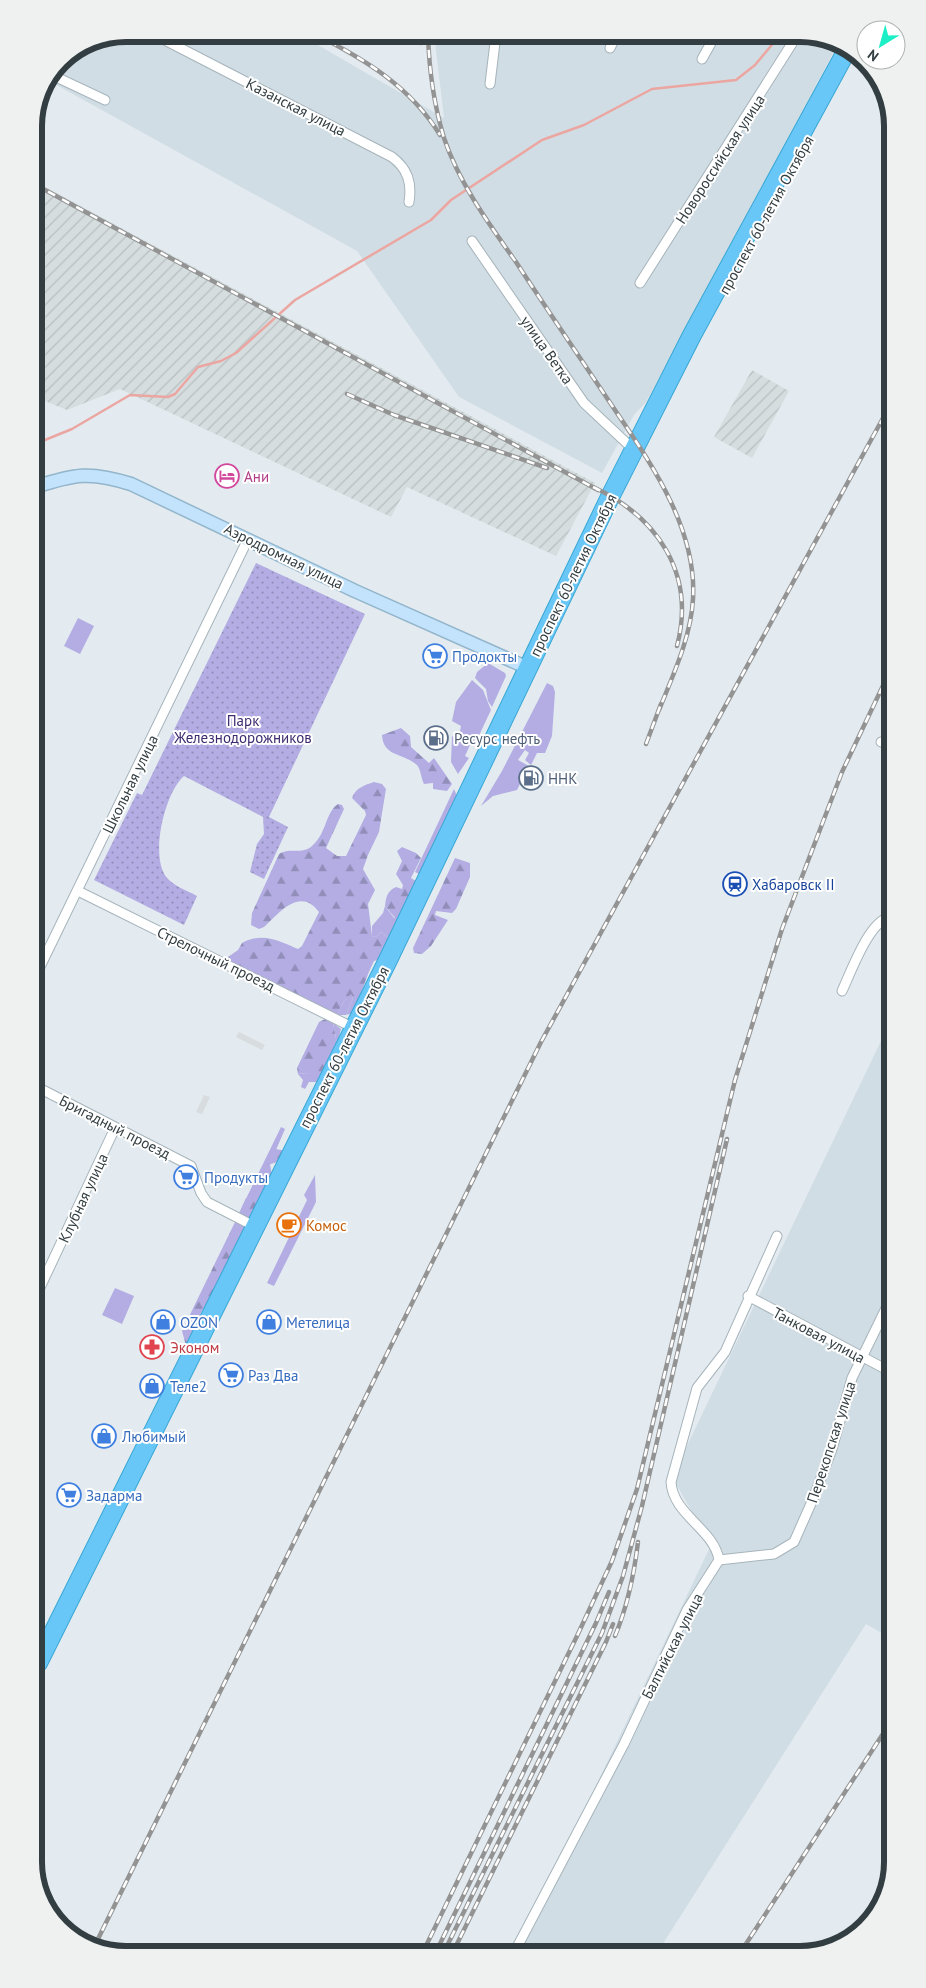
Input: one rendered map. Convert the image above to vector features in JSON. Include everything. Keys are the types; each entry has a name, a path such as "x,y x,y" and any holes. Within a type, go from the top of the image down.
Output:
{"highway":[{"name":"проспект 60-летия Октября","path":"42,1650 354,1028 634,450 692,335 844,56"},
{"name":"проспект 60-летия Октября","path":"646,429 662,406 852,61"}],"street":[{"name":"Казанская улица","path":"170,42 392,157 404,168 410,182 409,202"},
{"path":"490,84 495,43"},
{"path":"610,48 613,43"},
{"path":"702,59 711,43"},
{"name":"Новороссийская улица","path":"640,283 792,43"},
{"path":"58,78 105,100"},
{"name":"улица Ветка","path":"472,241 584,403 634,450"},
{"name":"Аэродромная улица","path":"43,485 64,478 98,474 131,484 355,591 528,668"},
{"name":"Школьная улица","path":"43,962 248,539"},
{"name":"Стрелочный проезд","path":"78,891 354,1028"},
{"path":"842,991 873,928 884,919"},
{"name":"Бригадный проезд","path":"42,1090 191,1166 201,1193 207,1202 254,1226"},
{"name":"Клубная улица","path":"42,1283 115,1128"},
{"path":"719,1560 712,1541 686,1512 674,1494 671,1482 695,1393 705,1376 725,1352 748,1296 777,1236"},
{"name":"Танковая улица","path":"748,1296 884,1369"},
{"name":"Перекопская улица","path":"719,1560 774,1554 794,1542 829,1457 852,1378 884,1312"},
{"name":"Балтийская улица","path":"518,1946 624,1744 687,1610 719,1560"}],"shaded area":[{"path":"127,42 313,42 444,118 435,42 805,43 816,44 835,50 646,402 634,415 602,473 459,397 357,251 55,84 67,67 80,57 94,49 110,44"},
{"path":"43,186 595,483 556,556 407,487 391,517 120,389 67,410 43,400"},
{"path":"752,370 789,391 752,458 714,437"},
{"path":"239,1032 265,1045 262,1050 236,1037"},
{"path":"884,1035 884,1634 866,1624 662,1946 520,1946 711,1545 672,1477"},
{"path":"204,1095 210,1097 202,1114 196,1112"}],"green space":[{"name":"Парк Железнодорожников","path":"256,563 365,614 269,817 288,827 264,879 250,872 257,844 264,834 263,817 184,776 177,784 171,796 162,825 159,855 167,878 177,886 197,896 184,925 94,880 137,793 142,795"},
{"path":"78,618 94,626 80,654 64,646"},
{"path":"488,663 505,673 506,676 492,707 488,701 486,689 475,678 477,672"},
{"path":"472,680 483,690 491,710 475,744 459,736 461,726 452,721 456,702"},
{"path":"547,683 553,686 555,692 552,736 545,753 537,753 531,765 525,760 529,753 525,750 518,760 529,766 517,790 493,796 481,806 502,771"},
{"path":"401,728 410,736 411,747 429,763 434,758 452,784 447,791 433,789 433,783 424,784 417,765 395,754 386,747 382,735"},
{"path":"452,736 470,745 465,756 469,758 458,774 451,762"},
{"path":"374,782 382,784 386,789 379,832 363,869 375,890 368,904 372,936 376,937 381,932 389,938 378,960 374,961 353,1013 346,1015 353,998 351,994 344,1001 337,1015 228,960 228,957 238,950 242,943 256,938 277,940 298,949 302,946 319,912 312,905 304,901 290,904 264,927 259,929 251,925 252,913 279,854 287,851 304,850 312,846 321,835 331,813 338,804 342,805 344,809 326,848 337,856 346,856 366,815 365,811 352,798 353,795 358,789"},
{"path":"454,789 457,796 419,874 415,872"},
{"path":"402,847 416,853 421,858 411,878 416,881 398,918 395,918 385,906 391,890 396,887 402,889 403,885 396,874 402,861 397,851"},
{"path":"455,858 470,863 470,877 456,909 452,913 436,911 435,915 448,920 431,946 422,954 414,953 413,948"},
{"path":"385,906 394,918 398,918 389,938 381,932 376,937 372,936 372,926 383,913"},
{"path":"351,993 353,998 346,1015 337,1015 344,1001"},
{"path":"325,1019 333,1023 337,1044 320,1078 315,1078 307,1073 298,1074 297,1068 319,1022"},
{"path":"333,1023 341,1029 337,1044"},
{"path":"307,1073 320,1078 318,1082 309,1082 305,1089 301,1087 303,1080 298,1074"},
{"path":"281,1127 285,1129 270,1164 272,1176 252,1217 248,1218 239,1213"},
{"path":"275,1149 282,1150 283,1156 277,1162 268,1165 266,1162"},
{"path":"264,1173 270,1175 272,1181 270,1187 264,1189 258,1187 256,1181 258,1175"},
{"path":"315,1175 316,1202 274,1286 267,1283 307,1200 304,1195"},
{"path":"254,1197 259,1199 262,1206 259,1211 247,1215 241,1209 246,1198"},
{"path":"236,1220 243,1223 245,1227 212,1300 203,1309 186,1346 182,1331"},
{"path":"115,1288 134,1296 122,1324 102,1315"}],"waterway":[{"path":"43,441 72,429 130,395 168,397 175,394 198,367 221,361 236,353 295,300 431,220 451,200 542,140 584,125 652,89 736,80 755,65 773,43"}],"railway":[{"path":"331,42 368,64 400,88 415,102 440,135"},
{"path":"429,42 437,113 450,155 466,187 633,436 671,502 681,526 692,574 692,613 685,642 659,710"},
{"path":"43,189 598,490"},
{"path":"347,394 394,415 547,468"},
{"path":"97,1940 541,1042 884,416"},
{"path":"593,487 616,499 636,514 653,532 666,551 676,572 681,595 682,620 677,646"},
{"path":"426,1945 612,1561 637,1489 735,1080 782,929 842,772 884,684"},
{"path":"646,744 661,704"},
{"path":"447,1945 602,1633 623,1576 642,1506 727,1139"},
{"path":"615,1636 630,1590 638,1542"},
{"path":"439,1945 596,1623 609,1592"},
{"path":"456,1945 606,1642 613,1624"},
{"path":"745,1946 884,1732"}],"place":[{"name":"Ани","path":"227,476"},
{"name":"Продокты","path":"435,656"},
{"name":"Ресурс нефть","path":"436,738"},
{"name":"ННК","path":"531,778"},
{"name":"Хабаровск II","path":"735,884"},
{"name":"Продукты","path":"186,1177"},
{"name":"Комос","path":"289,1225"},
{"name":"OZON","path":"163,1322"},
{"name":"Метелица","path":"269,1322"},
{"name":"Эконом","path":"152,1347"},
{"name":"Раз Два","path":"231,1375"},
{"name":"Теле2","path":"152,1386"},
{"name":"Любимый","path":"104,1436"},
{"name":"Задарма","path":"69,1495"}]}
